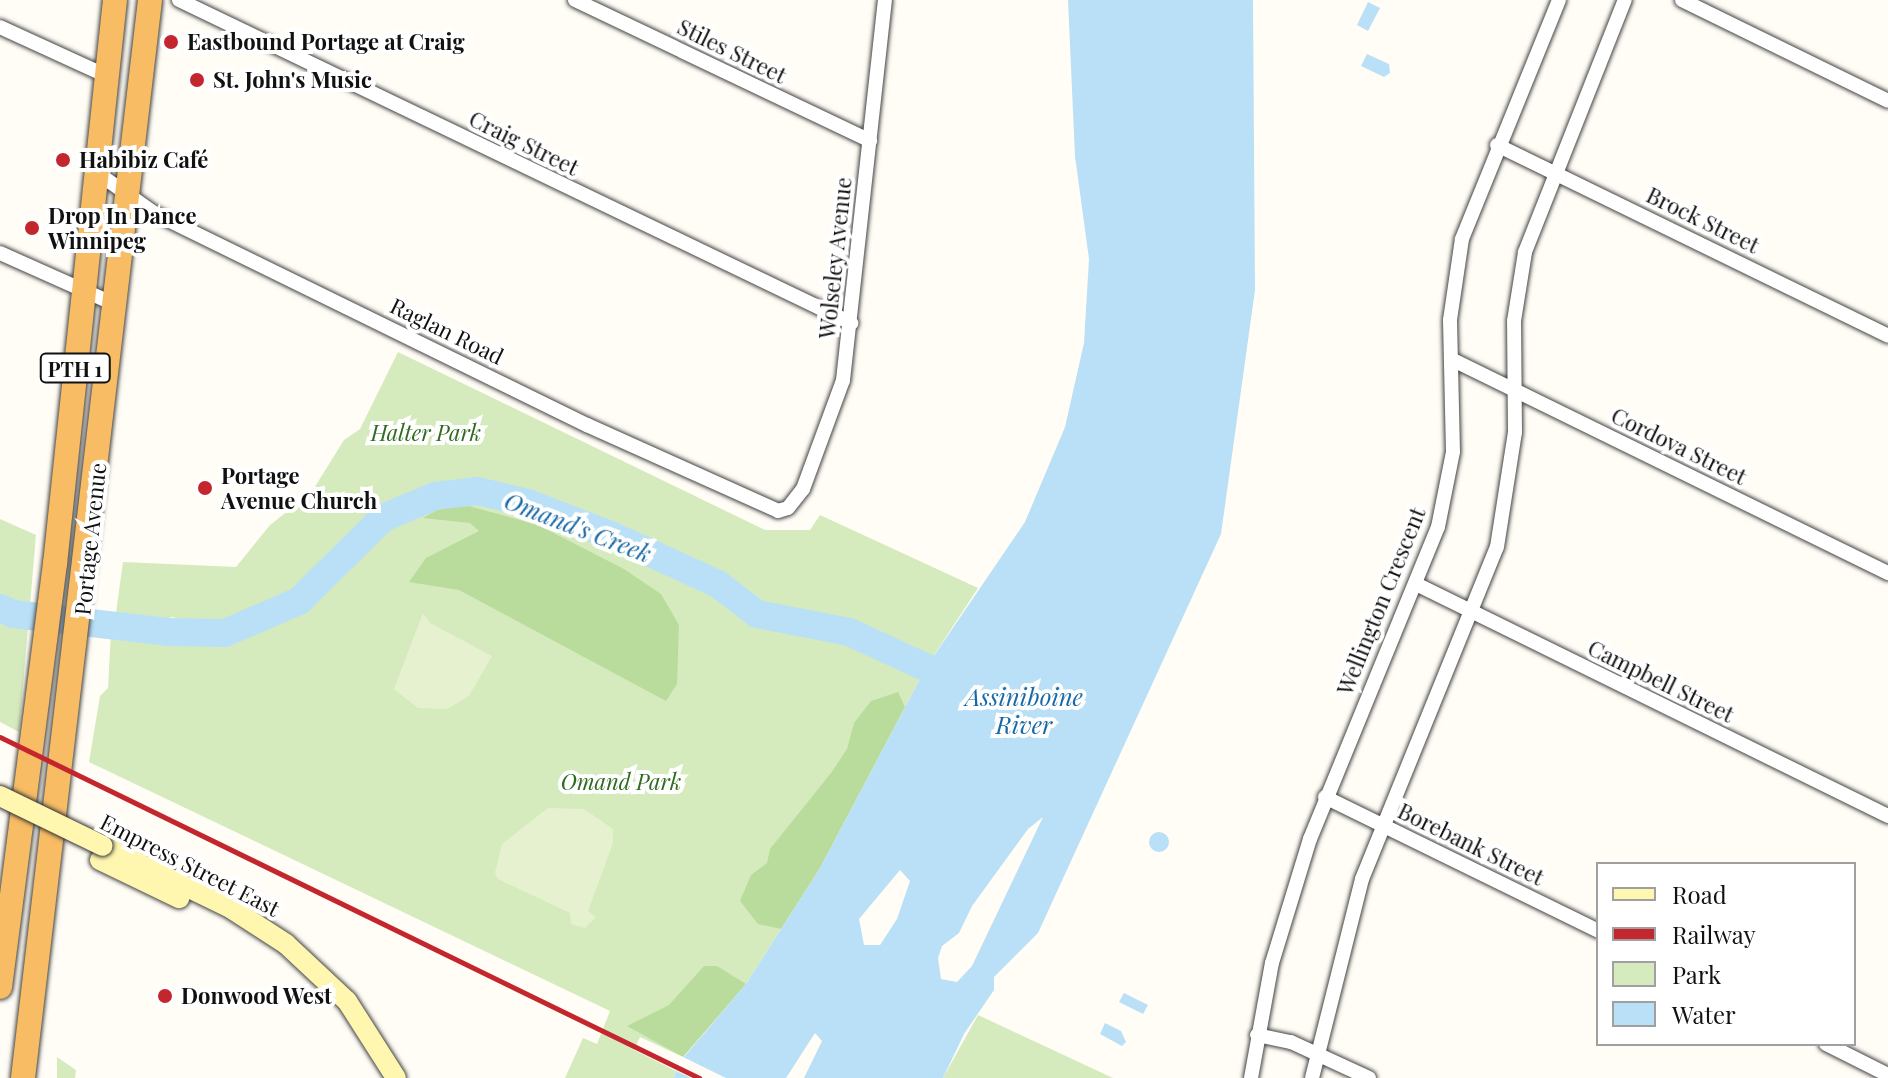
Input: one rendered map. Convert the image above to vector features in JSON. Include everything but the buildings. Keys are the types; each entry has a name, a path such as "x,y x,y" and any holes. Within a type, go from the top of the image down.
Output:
{"highway":[{"name":"Portage Avenue","path":"0,987 55,564 115,0"},
{"name":"Portage Avenue","path":"23,1078 74,680 150,0"}],"main road":[{"name":"Empress Street East","path":"0,796 235,924 284,958 328,998 382,1078"},
{"name":"Empress Street East","path":"0,810 232,909 286,944 347,1001 396,1078"}],"street":[{"name":"Craig Street","path":"179,0 851,323"},
{"name":"Stiles Street","path":"575,0 870,141"},
{"name":"Wolseley Avenue","path":"788,508 803,489 833,416 851,323 885,0"},
{"name":"Wellington Crescent","path":"1251,1078 1279,935 1325,797 1438,527 1451,469 1451,305 1462,239 1497,145 1559,0"},
{"path":"1312,1078 1341,949 1382,824 1472,614 1497,547 1509,490 1515,390 1514,321 1522,265 1553,172 1625,0"},
{"path":"1682,0 1888,101"},
{"path":"0,27 107,76"},
{"name":"Brock Street","path":"1497,145 1888,336"},
{"name":"Raglan Road","path":"96,172 154,213 587,425 767,509 788,508"},
{"path":"0,253 116,305"},
{"name":"Cordova Street","path":"1451,359 1888,573"},
{"name":"Campbell Street","path":"1416,584 1888,816"},
{"name":"Borebank Street","path":"1325,797 1596,930"},
{"path":"1257,1035 1318,1053 1369,1078"},
{"path":"1830,1046 1888,1075"}],"green space":[{"name":"Omand Park","path":"398,352 765,530 810,530 820,515 978,588 927,666 820,868 746,984 683,1057 640,1037 634,1050 676,1071 674,1078 565,1078 583,1038 597,1044 610,1011 89,762 100,696 108,688 111,631 166,639 197,634 231,639 252,633 304,611 370,537 396,519 439,502 474,498 554,518 707,588 713,572 625,533 516,491 470,486 425,492 376,516 312,579 235,622 220,626 171,617 167,624 115,620 123,562 236,567 270,525 311,493 344,440 360,429"},
{"path":"465,505 538,525 624,569 661,594 679,625 677,684 666,701 459,590 409,582 426,558 479,531 470,523 423,518 439,509"},
{"path":"0,519 36,535 19,732 0,722"},
{"path":"423,613 430,623 492,656 469,696 447,709 418,708 394,689"},
{"path":"898,692 905,707 820,868 781,929 758,924 740,901 751,875 767,863 770,849 831,773 847,749 854,723 871,701"},
{"path":"548,808 584,809 613,829 613,843 588,911 596,917 585,928 571,924 570,913 498,879 495,873 502,844"},
{"path":"704,966 717,966 746,984 683,1057 627,1026 669,1005"},
{"path":"978,1015 1113,1078 943,1078"},
{"path":"57,1057 76,1070 75,1078 57,1078"}],"water":[{"name":"Assiniboine River","path":"1068,0 1253,0 1255,290 1221,534 1038,933 994,977 994,990 964,1034 943,1078 804,1078 822,1041 815,1033 786,1078 674,1078 678,1064 746,984 820,868 927,666 1025,522 1065,427 1084,343 1089,259 1075,156","holes":["1043,817 972,966 957,982 941,979 938,958 942,946 959,933 972,906 1028,829","900,870 910,881 897,919 880,945 864,945 859,919"]},
{"path":"1368,2 1380,8 1368,31 1357,25"},
{"path":"1367,54 1389,64 1390,73 1384,77 1361,66"},
{"path":"1155,832 1163,832 1169,842 1163,852 1155,852 1149,846 1149,838"},
{"path":"1124,993 1148,1005 1143,1014 1119,1002"},
{"path":"1105,1023 1121,1031 1126,1042 1122,1046 1100,1034"}],"pier":[{"path":"680,1056 726,1078 691,1078 672,1069"}],"waterway":[{"name":"Omand's Creek","path":"0,608 13,614 168,632 225,633 299,601 383,518 435,496 477,491 528,503 613,536 718,584 757,614 849,632 960,683"}],"railway":[{"path":"0,737 699,1078"}],"place":[{"name":"Eastbound Portage at Craig","path":"171,42"},
{"name":"St. John's Music","path":"197,80"},
{"name":"Habibiz Café","path":"63,160"},
{"name":"Drop In Dance Winnipeg","path":"32,228"},
{"name":"Portage Avenue Church","path":"205,488"},
{"name":"Donwood West","path":"165,996"}],"park label":[{"name":"Halter Park","path":"426,433"}]}
